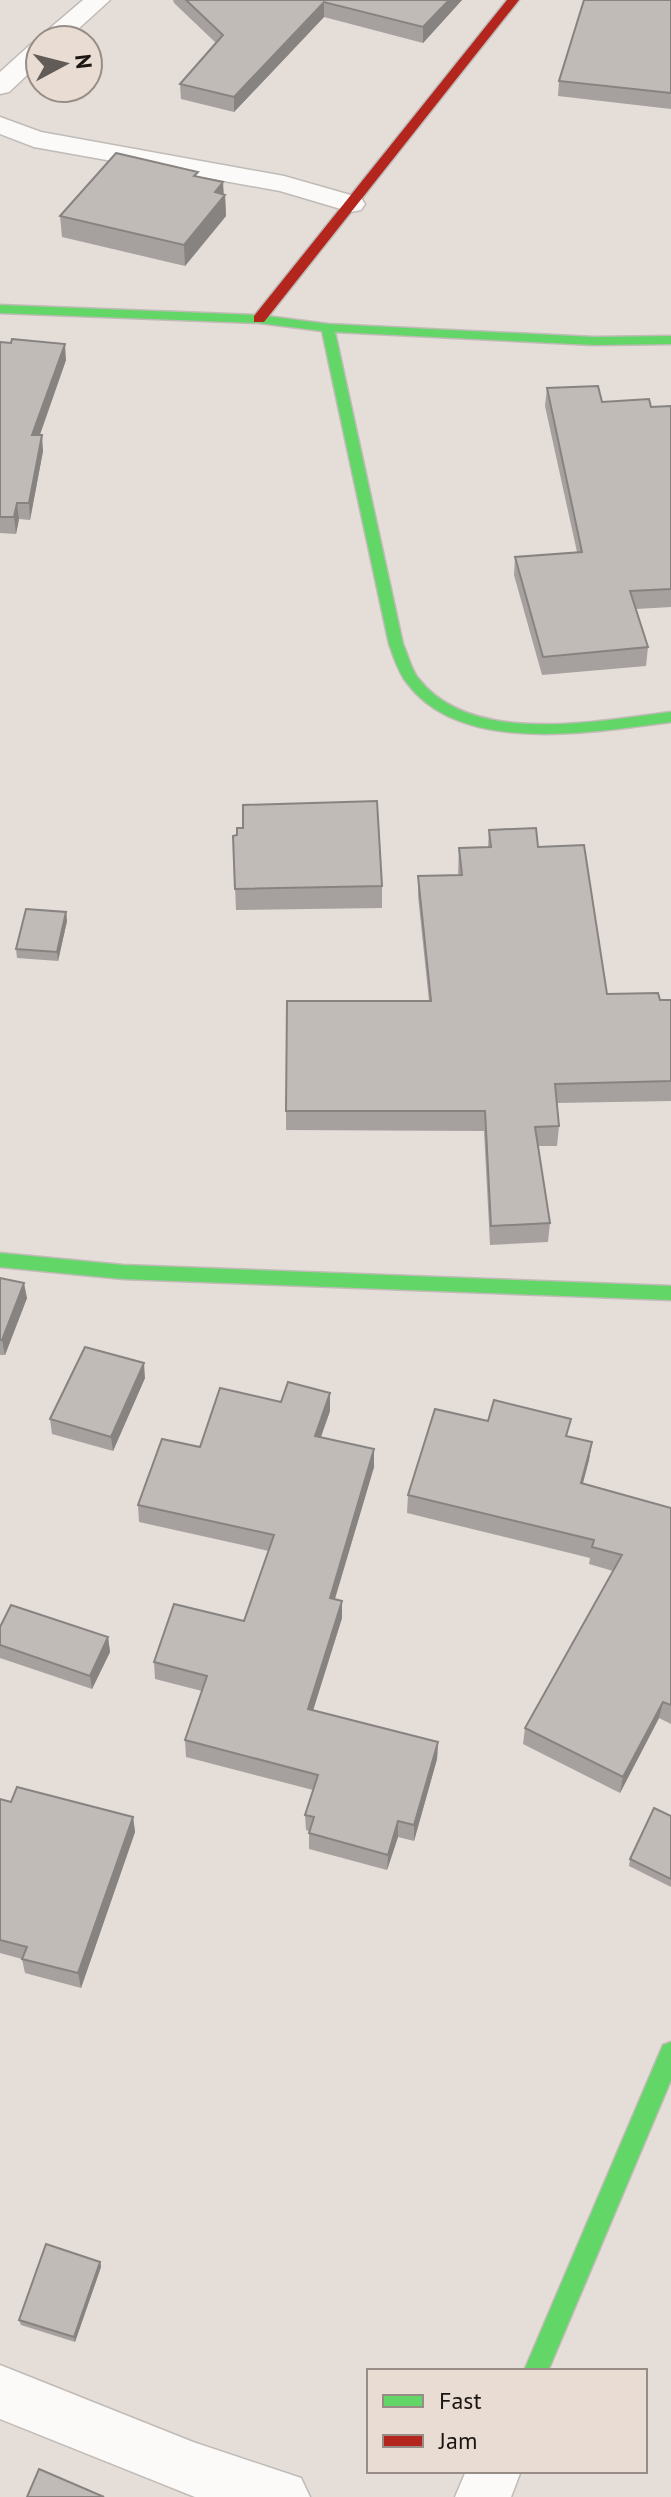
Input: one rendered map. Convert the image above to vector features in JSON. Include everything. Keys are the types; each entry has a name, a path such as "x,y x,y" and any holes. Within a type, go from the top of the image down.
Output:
{"street":[{"path":"70,24 98,0"},
{"path":"259,319 513,0"},
{"path":"0,86 24,64"},
{"path":"0,125 34,139 284,184 351,204"},
{"path":"0,309 259,319 328,328 594,341 671,340"},
{"path":"328,328 396,644 413,682 434,702 470,721 531,729 671,717"},
{"path":"0,1260 123,1272 665,1300"},
{"path":"537,2369 671,2053"},
{"path":"0,2392 193,2469 282,2497"},
{"path":"483,2497 493,2473"}],"building":[{"path":"186,0 449,0 423,27 324,2 234,97 180,84 223,35"},
{"path":"584,0 671,0 671,93 559,81"},
{"path":"116,153 198,172 194,176 223,182 215,192 225,195 184,245 60,216"},
{"path":"12,339 65,344 32,435 42,435 29,503 17,503 14,517 0,517 0,342 11,343"},
{"path":"598,386 602,402 649,399 651,407 671,406 671,589 630,591 648,647 543,657 515,557 582,552 547,388"},
{"path":"377,801 382,886 235,889 233,836 237,835 237,828 243,828 243,805"},
{"path":"536,828 538,847 584,845 607,994 658,993 660,1000 671,1000 671,1081 555,1084 559,1126 535,1127 550,1223 491,1226 485,1111 286,1111 287,1001 431,1001 418,876 462,875 459,848 491,847 489,830"},
{"path":"26,909 66,912 57,952 16,949"},
{"path":"0,1278 24,1283 2,1340 0,1340"},
{"path":"85,1347 144,1363 111,1437 50,1419"},
{"path":"288,1382 330,1393 315,1436 374,1449 330,1598 342,1601 308,1709 438,1742 414,1825 398,1821 388,1855 309,1833 314,1817 305,1815 318,1775 185,1740 207,1676 154,1662 174,1604 244,1621 274,1535 138,1505 162,1439 200,1447 220,1388 281,1402"},
{"path":"494,1400 571,1419 566,1436 592,1442 581,1483 671,1508 671,1705 663,1702 623,1777 525,1728 622,1555 592,1547 594,1540 408,1495 435,1409 488,1421"},
{"path":"11,1605 108,1637 90,1676 0,1645 0,1627"},
{"path":"17,1787 133,1817 78,1973 22,1959 27,1947 0,1940 0,1799 11,1802"},
{"path":"654,1808 671,1816 671,1879 630,1859"},
{"path":"46,2244 100,2262 74,2337 19,2320"},
{"path":"39,2469 104,2497 27,2497"}],"traffic: fast":[{"path":"0,309 259,319 328,328 594,341 671,340"},
{"path":"328,328 396,644 414,683 438,704 468,718 500,726 571,728 671,717"},
{"path":"0,1260 123,1272 671,1293"},
{"path":"537,2369 671,2053"}],"traffic: jam":[{"path":"259,319 513,0"}]}
